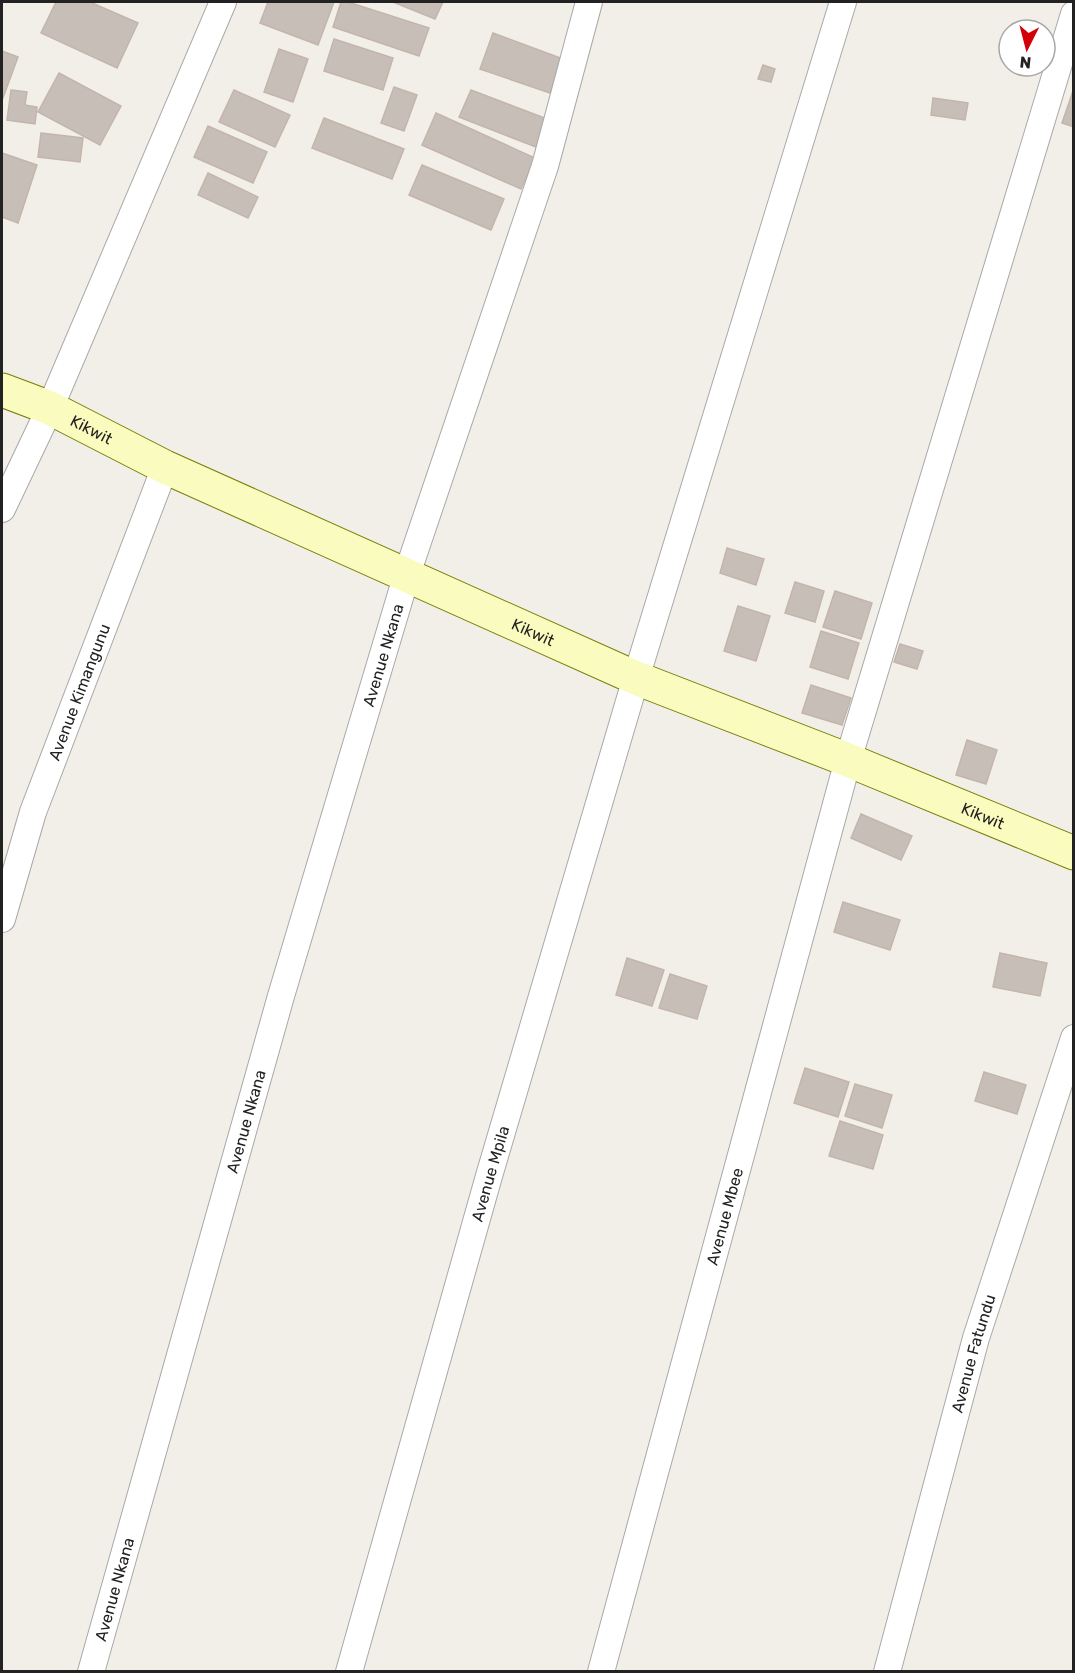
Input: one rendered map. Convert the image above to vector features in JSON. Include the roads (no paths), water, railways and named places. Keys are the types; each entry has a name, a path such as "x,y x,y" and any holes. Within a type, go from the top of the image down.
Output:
{"main road":[{"name":"Kikwit","path":"2,390 50,408 165,467 636,678 848,760 1074,854"}],"street":[{"path":"2,509 50,408 223,2"},
{"name":"Avenue Nkana","path":"91,1671 281,996 407,574 545,166 589,2"},
{"name":"Avenue Mpila","path":"349,1671 489,1176 636,678 843,2"},
{"name":"Avenue Mbee","path":"601,1671 848,760 1074,14"},
{"name":"Avenue Kimangunu","path":"2,919 33,812 165,467"},
{"name":"Avenue Fatundu","path":"886,1671 976,1338 1074,1038"}]}
